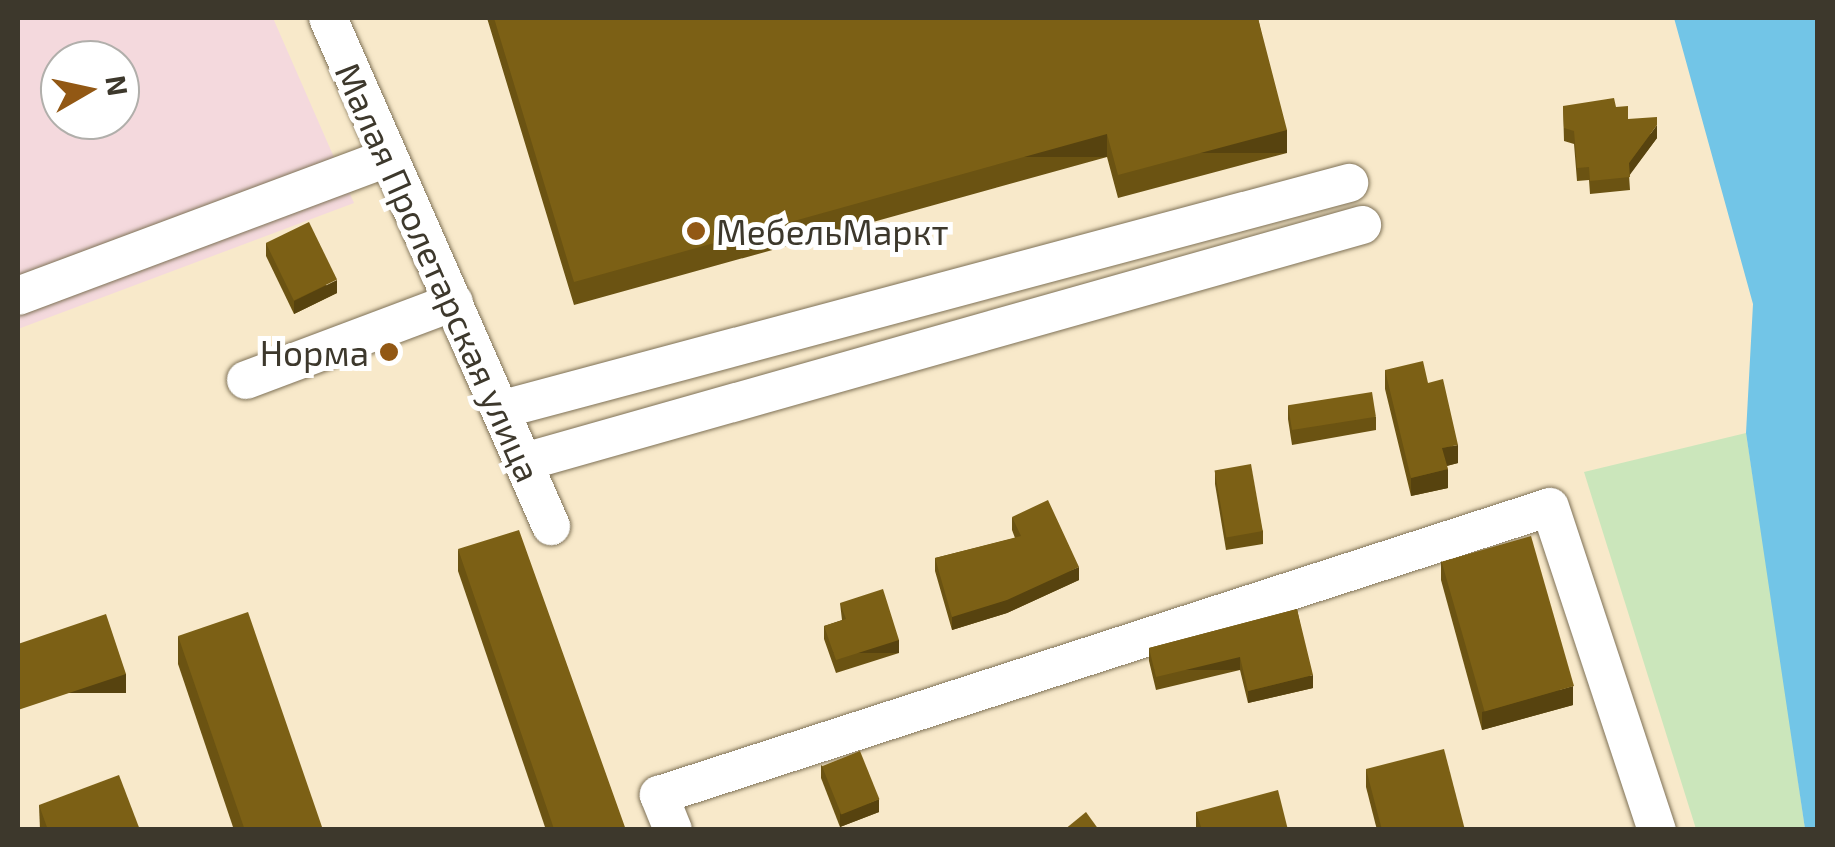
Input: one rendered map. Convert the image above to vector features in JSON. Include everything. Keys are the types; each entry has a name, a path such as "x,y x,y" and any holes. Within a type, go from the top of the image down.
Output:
{"street":[{"name":"Малая Пролетарская улица","path":"328,18 503,409 550,526"},
{"path":"18,296 388,158"},
{"path":"503,409 1349,183"},
{"path":"524,462 1362,226"},
{"path":"246,380 454,302"},
{"path":"666,812 1550,507 1657,830"}],"shaded area":[{"path":"18,18 273,18 354,203 18,329"}],"green space":[{"path":"1746,433 1805,829 1696,829 1584,472"}],"water":[{"path":"1674,18 1817,18 1817,829 1805,829 1746,433 1753,304"}],"building":[{"name":"МебельМаркт","path":"494,18 1258,18 1287,130 1118,175 1107,134 574,282"},
{"path":"1614,98 1616,107 1628,106 1628,119 1657,117 1657,125 1629,163 1630,177 1590,181 1589,167 1577,168 1574,131 1564,128 1563,106"},
{"path":"309,222 337,280 294,301 266,243"},
{"path":"1423,361 1428,383 1443,379 1458,445 1442,448 1448,469 1411,478 1385,370"},
{"path":"1372,392 1376,417 1292,430 1288,405"},
{"path":"1251,464 1263,531 1226,537 1215,470"},
{"path":"1048,500 1079,567 1007,600 952,617 935,558 1021,536 1012,517"},
{"path":"519,530 626,830 552,830 458,549"},
{"path":"1531,536 1574,686 1485,712 1442,562"},
{"path":"883,589 899,640 836,660 824,626 846,619 840,603"},
{"path":"1297,609 1313,675 1248,691 1240,657 1156,677 1149,648"},
{"path":"248,612 323,829 245,830 178,636"},
{"path":"106,614 126,674 18,710 18,644"},
{"path":"1444,749 1465,830 1382,830 1366,769"},
{"path":"860,751 879,799 841,815 822,766"},
{"path":"119,775 140,830 48,830 39,805"},
{"path":"1278,790 1288,830 1202,830 1196,812"},
{"path":"1086,812 1099,830 1064,830"}],"place":[{"name":"МебельМаркт","path":"696,231"},
{"name":"Норма","path":"389,352"}]}
